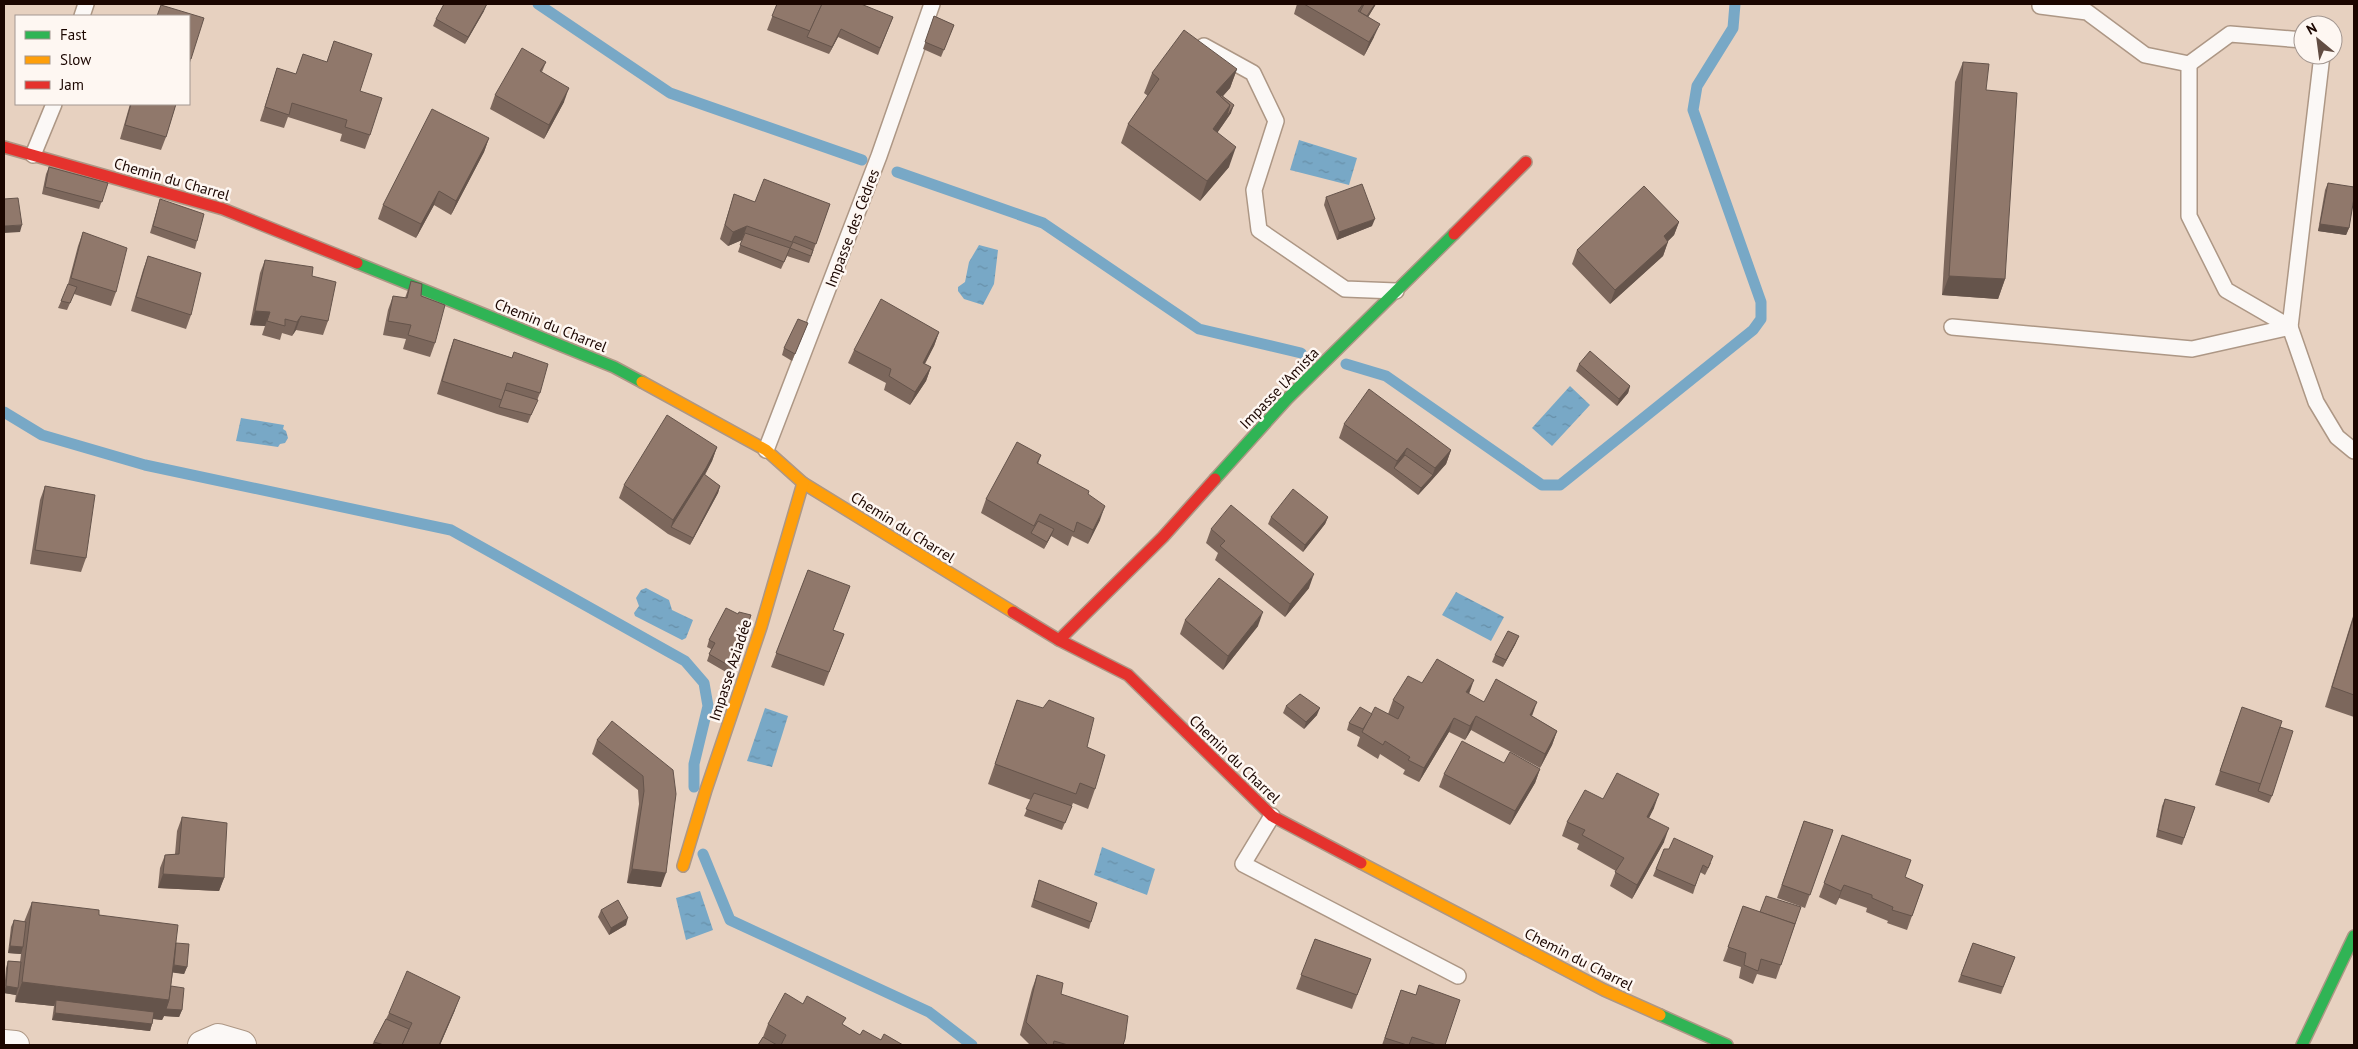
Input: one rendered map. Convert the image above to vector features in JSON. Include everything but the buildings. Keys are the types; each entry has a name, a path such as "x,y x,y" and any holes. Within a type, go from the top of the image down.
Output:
{"street":[{"name":"Chemin du Charrel","path":"4,147 232,212 614,366 766,450 803,483 1059,640 1128,675 1272,816 1604,990 1727,1045"},
{"name":"Impasse l'Amista","path":"1059,640 1163,537 1287,399 1526,162"},
{"name":"Impasse Aziadée","path":"683,866 706,790 761,627 803,483"},
{"path":"2302,1045 2354,936"},
{"path":"202,1045 218,1038 242,1045"},
{"path":"4,1044 15,1045"}],"lane":[{"name":"Impasse des Cèdres","path":"766,450 879,156 932,4"},
{"path":"2040,6 2087,12 2145,55 2189,64 2230,34 2293,39"},
{"path":"1204,46 1253,74 1276,121 1254,190 1259,230 1345,289 1396,291"},
{"path":"2189,64 2189,216 2226,290 2290,327"},
{"path":"2321,65 2290,327 2316,402 2337,437 2354,451"},
{"path":"33,155 54,105"},
{"path":"1952,327 2192,348 2290,327"},
{"path":"1272,816 1243,864 1458,976"}],"water":[{"path":"1299,140 1357,158 1349,185 1290,170"},
{"path":"979,245 998,250 994,284 983,305 964,299 958,291 958,287 965,282 969,262"},
{"path":"1570,386 1590,405 1552,446 1532,428"},
{"path":"241,418 284,425 283,429 286,431 288,438 285,443 280,444 278,447 236,441"},
{"path":"646,588 669,600 672,610 693,620 686,638 682,640 635,616 634,613 639,606 636,598 641,590"},
{"path":"1456,592 1504,617 1491,641 1442,615"},
{"path":"765,708 788,716 772,767 747,761"},
{"path":"1102,847 1155,869 1147,895 1094,875"},
{"path":"700,891 713,930 686,940 676,898"}],"waterway":[{"path":"538,4 670,93 862,160"},
{"path":"1346,364 1386,376 1542,485 1560,485 1753,330 1761,319 1761,302 1693,110 1697,86 1733,28 1735,4"},
{"path":"897,172 1043,223 1199,329 1301,353"},
{"path":"4,412 42,435 145,465 451,530 685,661 704,683 708,706 694,764 694,787"},
{"path":"703,854 730,920 929,1012 972,1045"}],"traffic: fast":[{"path":"1215,479 1287,399 1454,234"},
{"path":"357,263 614,367 642,382"},
{"path":"2302,1045 2354,936"},
{"path":"1660,1015 1727,1045"}],"traffic: slow":[{"path":"642,382 766,450 803,483 1013,612"},
{"path":"683,866 706,790 761,627 803,483"},
{"path":"1361,863 1604,990 1660,1015"}],"traffic: jam":[{"path":"4,147 223,209 357,263"},
{"path":"1454,234 1526,162"},
{"path":"1059,640 1163,537 1215,479"},
{"path":"1013,612 1059,640 1128,675 1272,816 1361,863"}]}
